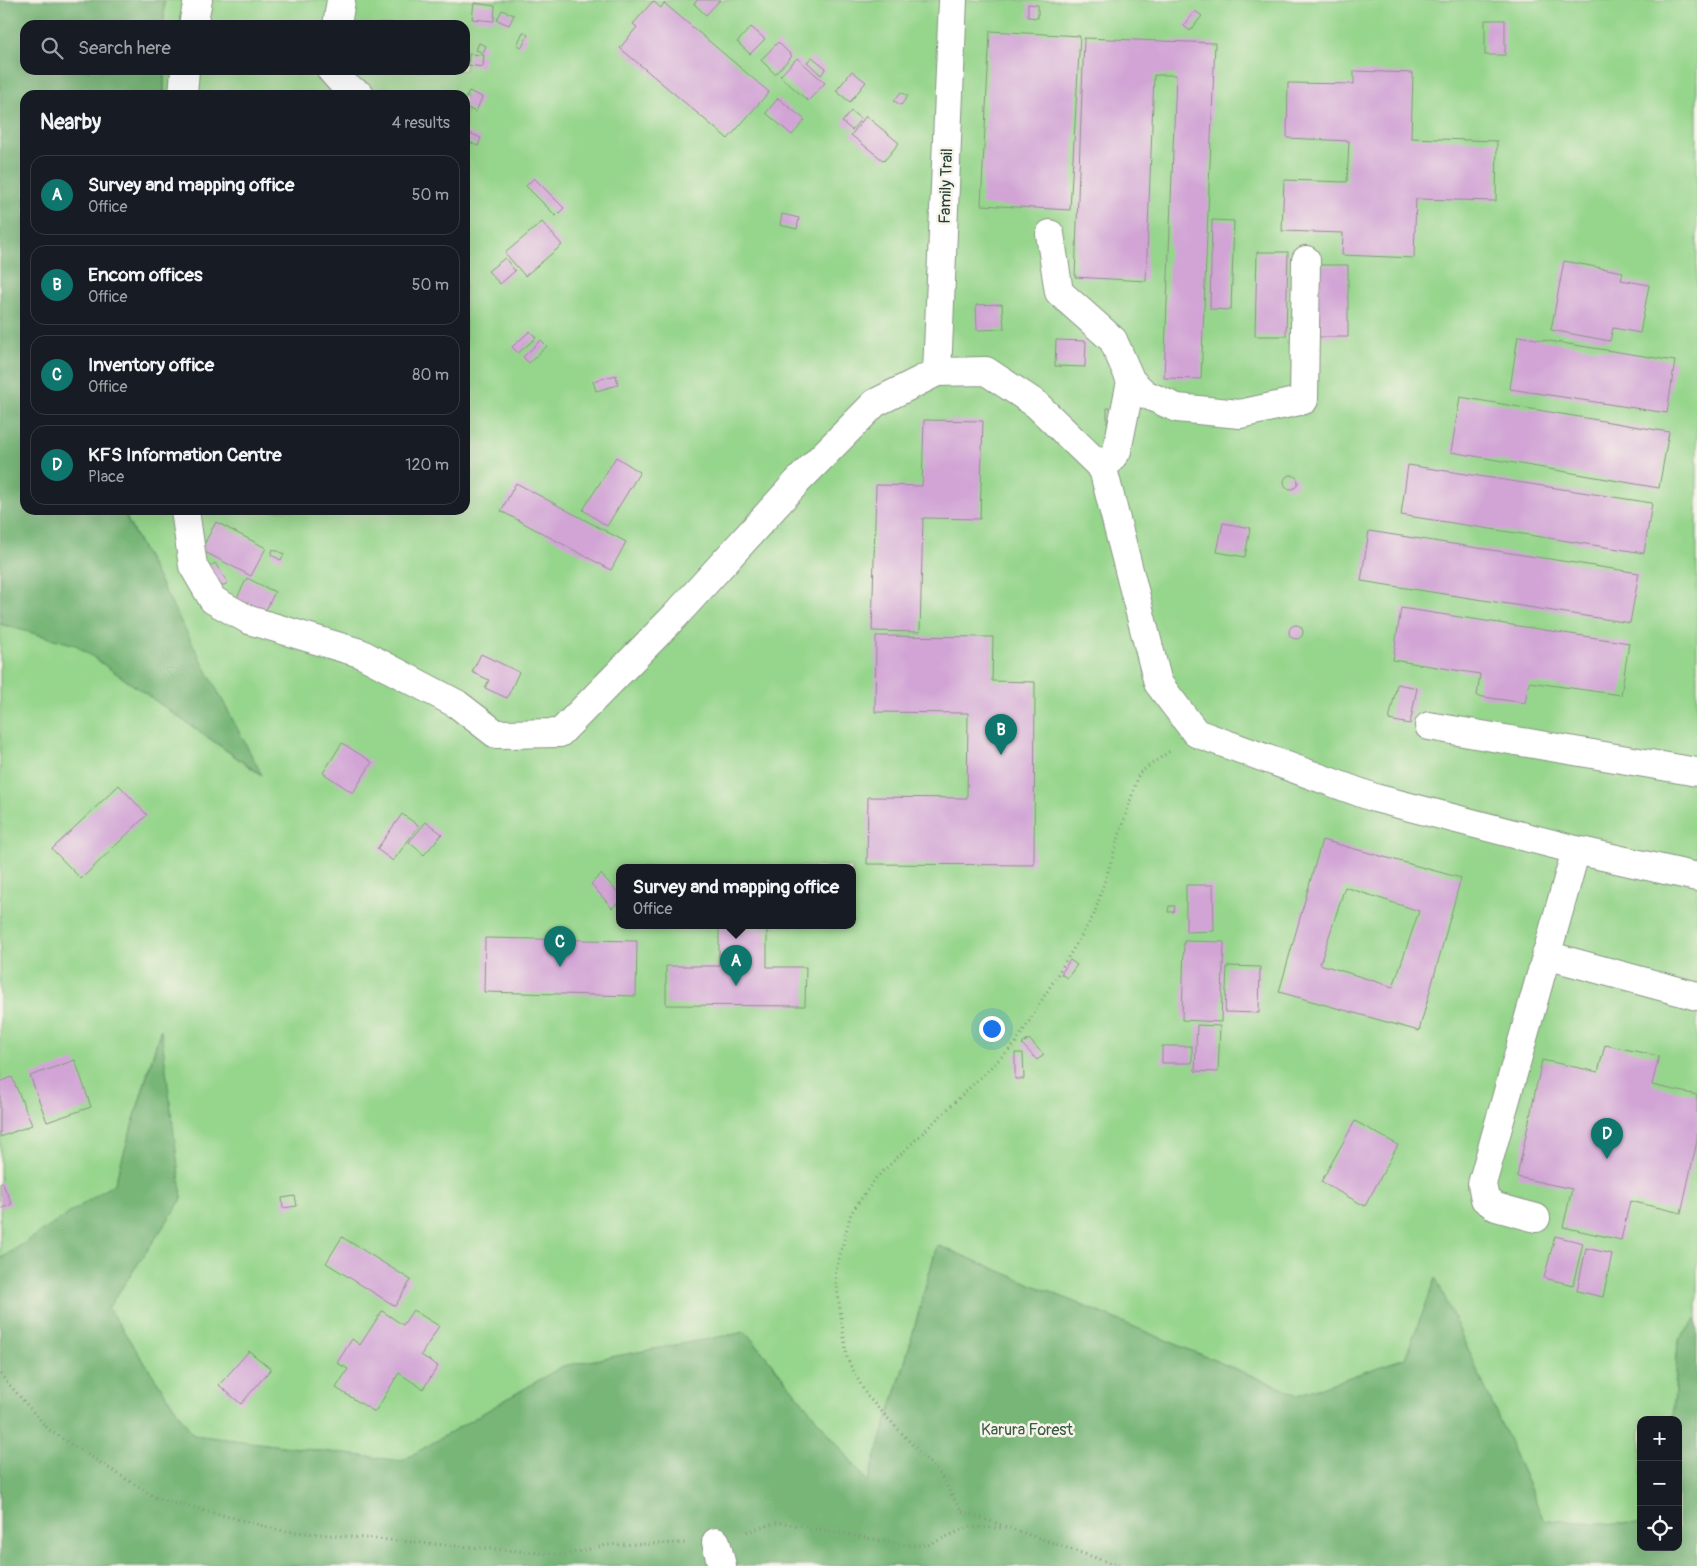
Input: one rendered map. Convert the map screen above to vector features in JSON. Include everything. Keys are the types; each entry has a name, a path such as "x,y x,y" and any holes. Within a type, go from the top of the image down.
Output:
{"street":[{"path":"194,20 198,0"},
{"path":"338,20 341,0"},
{"name":"Family Trail","path":"937,372 953,0"},
{"path":"183,90 185,75"},
{"path":"335,75 351,90"},
{"path":"1050,234 1060,292 1113,340 1131,381 1145,394 1176,408 1240,414 1304,400 1306,260"},
{"path":"186,515 193,566 213,600 248,620 360,653 457,704 496,734 560,732 675,616 798,482 875,403 937,372 986,371 1036,404 1103,469 1158,684 1196,733 1375,798 1576,850 1697,877"},
{"path":"1103,469 1117,451 1131,381"},
{"path":"1429,726 1697,772"},
{"path":"1536,1218 1496,1207 1485,1199 1482,1184 1576,850"},
{"path":"1546,955 1697,996"}],"path":[{"path":"1120,1566 961,1511 940,1474 867,1396 847,1359 836,1274 851,1213 876,1178 1015,1044 1094,915 1139,773 1196,733"},
{"path":"0,1374 49,1430 156,1498 283,1531 564,1555 607,1545 719,1554 778,1522 906,1546 928,1545 968,1527 1012,1528"}],"green space":[{"path":"0,0 164,0 164,20 20,20 20,75 164,75 164,90 20,90 20,515 128,515 127,520 262,775 76,645 0,624"},
{"path":"164,0 1697,0 1697,1319 1678,1341 1673,1416 1637,1416 1637,1525 1544,1520 1436,1279 1405,1358 1298,1395 937,1245 905,1362 868,1482 746,1332 563,1366 402,1461 193,1435 108,1308 182,1199 160,1030 115,1184 0,1259 0,624 76,645 261,775 127,519 127,515 470,515 470,90 164,90 164,75 470,75 470,20 164,20"},
{"name":"Karura Forest","path":"161,1029 182,1199 108,1308 193,1435 402,1461 563,1366 746,1332 868,1482 905,1362 937,1245 1298,1395 1405,1358 1436,1278 1544,1520 1637,1525 1637,1551 1682,1551 1682,1416 1673,1416 1678,1341 1697,1319 1697,1566 0,1566 0,1259 115,1183"}],"building":[{"path":"697,0 720,0 706,15 694,4"},
{"path":"653,1 661,8 664,3 769,92 728,139 620,48 637,27 633,24"},
{"path":"474,3 495,6 494,21 472,19"},
{"path":"1028,4 1038,5 1038,18 1028,17"},
{"path":"502,10 514,15 509,25 497,20"},
{"path":"1195,11 1202,16 1190,31 1184,26"},
{"path":"1485,20 1505,20 1505,55 1485,55"},
{"path":"751,27 765,39 750,54 737,42"},
{"path":"990,31 1080,36 1070,210 981,205"},
{"path":"523,32 528,35 522,47 517,45"},
{"path":"1084,38 1215,43 1201,379 1164,378 1176,75 1154,75 1146,281 1075,277"},
{"path":"778,42 792,56 775,74 761,60"},
{"path":"479,43 486,46 483,53 476,50"},
{"path":"470,54 484,55 483,67 470,65"},
{"path":"812,57 826,68 821,75 807,62"},
{"path":"797,58 825,83 808,101 780,76"},
{"path":"852,71 866,82 850,102 836,91"},
{"path":"1354,71 1413,73 1411,138 1497,141 1496,201 1416,199 1414,258 1342,255 1343,233 1282,231 1284,180 1347,182 1349,141 1287,138 1288,83 1354,84"},
{"path":"470,91 482,97 476,112 470,109"},
{"path":"901,92 908,96 901,105 894,101"},
{"path":"778,98 805,120 792,135 766,113"},
{"path":"851,111 861,119 852,130 842,122"},
{"path":"866,116 899,143 884,161 851,135"},
{"path":"470,133 481,138 478,146 470,142"},
{"path":"534,178 564,208 556,216 526,186"},
{"path":"782,214 799,218 797,229 780,225"},
{"path":"1212,220 1234,221 1231,310 1210,309"},
{"path":"542,222 562,245 525,276 505,253"},
{"path":"1257,252 1288,252 1286,336 1255,336"},
{"path":"505,258 515,271 500,284 488,271"},
{"path":"1564,261 1623,272 1621,280 1649,285 1640,333 1613,328 1610,341 1551,330"},
{"path":"1317,265 1348,265 1348,337 1317,337"},
{"path":"1002,304 1004,329 977,330 976,305"},
{"path":"530,331 536,338 518,353 512,347"},
{"path":"1518,336 1675,361 1667,413 1510,389"},
{"path":"541,340 547,346 529,363 523,357"},
{"path":"1056,340 1086,341 1085,367 1055,366"},
{"path":"616,375 618,385 596,391 593,381"},
{"path":"1460,397 1669,432 1659,488 1451,452"},
{"path":"1107,408 1116,408 1116,423 1107,423"},
{"path":"924,420 983,421 980,519 923,518 920,632 872,631 876,485 922,486"},
{"path":"616,457 640,472 607,526 583,510"},
{"path":"1408,465 1652,503 1644,553 1401,515"},
{"path":"1291,475 1296,477 1298,482 1296,487 1291,489 1286,487 1284,482 1286,477"},
{"path":"516,483 626,542 611,570 501,511"},
{"path":"216,522 266,548 251,576 201,550"},
{"path":"1223,523 1250,528 1245,557 1217,552"},
{"path":"1369,531 1639,573 1630,623 1361,581"},
{"path":"273,549 284,554 281,560 271,555"},
{"path":"215,563 228,583 220,587 207,568"},
{"path":"247,578 275,592 264,614 236,600"},
{"path":"1401,608 1629,643 1621,695 1529,682 1525,703 1477,696 1480,674 1393,660"},
{"path":"1293,625 1299,625 1303,632 1299,639 1293,639 1289,635 1289,629"},
{"path":"876,636 993,637 992,681 1035,682 1034,865 867,864 868,797 967,798 968,713 875,712"},
{"path":"481,654 519,672 507,698 485,688 489,680 472,672"},
{"path":"1397,684 1417,688 1410,724 1389,720"},
{"path":"342,743 372,762 353,793 323,773"},
{"path":"119,785 147,815 81,879 52,849"},
{"path":"402,814 419,826 393,861 377,849"},
{"path":"426,822 442,834 424,855 409,842"},
{"path":"1322,840 1461,878 1419,1031 1279,992","holes":["1345,887 1419,911 1393,987 1320,964"]},
{"path":"601,874 616,891 616,904 612,908 591,884"},
{"path":"1186,885 1213,885 1214,931 1186,932"},
{"path":"1169,906 1175,906 1174,912 1168,912"},
{"path":"719,929 767,929 767,967 806,967 805,1006 666,1005 666,966 719,966"},
{"path":"485,938 637,941 636,996 484,992"},
{"path":"1184,941 1224,942 1221,1022 1182,1020"},
{"path":"1070,960 1077,965 1067,978 1061,974"},
{"path":"1227,966 1260,967 1259,1013 1225,1012"},
{"path":"1197,1025 1220,1026 1218,1072 1195,1071"},
{"path":"1029,1039 1044,1055 1037,1060 1022,1044"},
{"path":"1605,1045 1659,1056 1652,1085 1697,1095 1697,1141 1681,1213 1630,1201 1621,1240 1563,1227 1572,1189 1517,1177 1542,1060 1598,1072"},
{"path":"1162,1046 1192,1046 1192,1063 1162,1063"},
{"path":"1015,1053 1023,1053 1024,1079 1015,1079"},
{"path":"75,1060 91,1107 47,1122 30,1076"},
{"path":"12,1077 32,1125 0,1137 0,1082"},
{"path":"1355,1121 1398,1145 1365,1206 1321,1182"},
{"path":"2,1182 12,1204 0,1209 0,1183"},
{"path":"295,1196 297,1206 283,1208 282,1198"},
{"path":"1555,1236 1583,1243 1573,1285 1544,1278"},
{"path":"342,1237 411,1280 395,1306 326,1263"},
{"path":"1586,1248 1612,1254 1603,1297 1577,1291"},
{"path":"413,1310 439,1326 421,1355 438,1366 423,1389 399,1373 375,1412 336,1388 348,1369 337,1363 352,1339 360,1345 382,1311 403,1325"},
{"path":"249,1351 271,1369 241,1404 219,1385"}],"place":[{"name":"Encom offices","path":"1001,755"},
{"name":"Inventory office","path":"560,967"},
{"name":"Survey and mapping office","path":"736,986"},
{"name":"KFS Information Centre","path":"1607,1159"}]}
